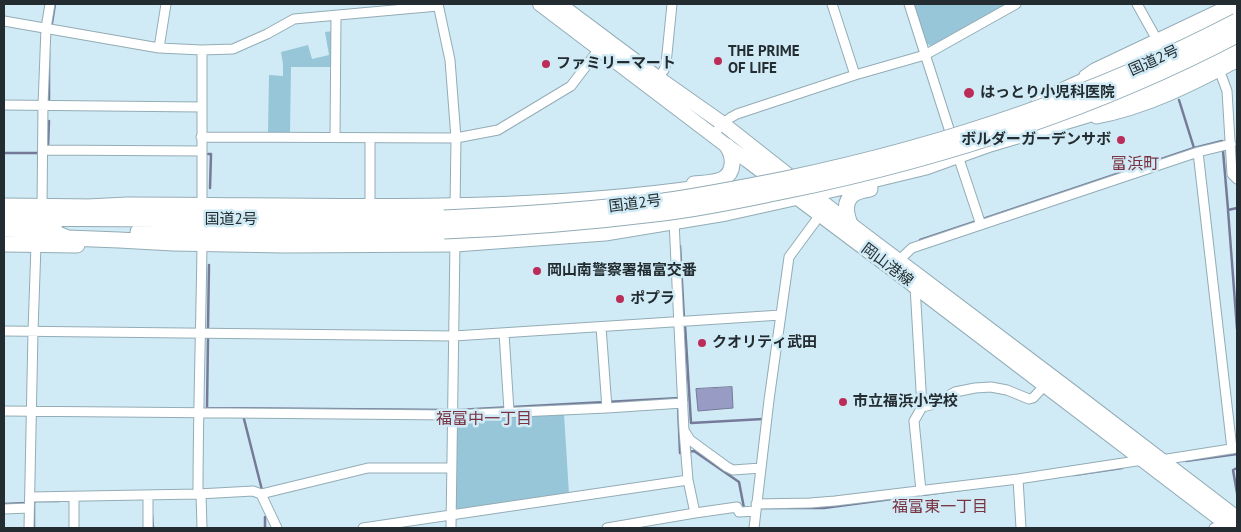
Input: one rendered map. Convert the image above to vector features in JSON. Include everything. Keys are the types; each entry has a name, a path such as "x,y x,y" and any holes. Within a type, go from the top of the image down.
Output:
{"highway":[{"path":"783,179 950,132 1018,109 1185,35 1237,9"},
{"name":"国道2号","path":"4,229 321,233 444,224 664,200 771,182 902,152 1031,111 1174,53 1237,21"},
{"name":"国道2号","path":"4,218 329,220 555,225 664,213 747,199 864,174 971,144 1101,98 1237,35"},
{"path":"88,207 127,205 455,206 566,202 654,194 727,184 768,176 783,179 803,192 926,167 990,144 1104,110 1166,86 1237,52"},
{"path":"47,230 68,238 173,243 387,245 455,244 605,233 726,213 956,148 990,144"},
{"path":"654,194 668,188 723,180 728,175 732,163 731,152 727,146"},
{"path":"850,224 846,209 851,195 904,180 926,167"},
{"path":"4,206 88,207 178,212 196,220"},
{"path":"4,244 173,243"}],"main road":[{"path":"540,4 558,6 654,83 713,136 768,176"},
{"path":"558,6 599,49 722,124 783,179"},
{"name":"岡山港線","path":"803,192 820,215 895,264 1067,388 1162,460 1232,524"},
{"name":"岡山港線","path":"803,192 850,224 895,264 915,286 1143,460 1232,524"}],"street":[{"path":"42,206 45,151 43,105 46,28 50,4"},
{"path":"159,48 166,4"},
{"path":"654,83 664,70 666,64 672,4"},
{"path":"832,4 855,76"},
{"path":"909,4 950,132"},
{"path":"713,136 730,117 925,55 1016,4"},
{"path":"1137,4 1156,38"},
{"path":"1060,92 1094,68 1229,4"},
{"path":"4,21 159,48 233,49 294,20 438,5 450,60 456,138 451,528"},
{"path":"335,137 336,16"},
{"path":"201,137 456,138 498,130 571,86 599,49"},
{"path":"202,50 202,205"},
{"path":"1043,128 1113,116 1133,110 1237,63"},
{"path":"1220,72 1227,91 1232,174 1237,179"},
{"path":"4,105 202,107"},
{"path":"370,138 370,206"},
{"path":"895,264 912,248 1198,152 1231,144"},
{"path":"45,151 201,151"},
{"path":"607,528 737,507 740,512 756,507 1018,481 1143,460 1162,460 1235,449 1198,152"},
{"path":"958,156 981,225"},
{"path":"754,528 789,257 820,215"},
{"path":"674,221 683,321 681,401 688,480 695,513"},
{"path":"202,244 198,412 202,528"},
{"path":"29,528 36,245"},
{"path":"915,286 922,407 914,421 921,491"},
{"path":"4,331 454,336 781,315"},
{"path":"601,326 606,404"},
{"path":"504,333 509,409"},
{"path":"922,407 931,405 955,392 975,388 991,387 1008,390 1029,399 1033,398 1045,385"},
{"path":"4,411 453,414 509,409 681,401"},
{"path":"684,431 690,440 733,470 761,468"},
{"path":"261,494 368,468 452,468"},
{"path":"363,528 688,480"},
{"path":"1018,481 1021,528"},
{"path":"4,508 30,502 200,496 253,490 261,494 277,528"},
{"path":"148,498 148,528"},
{"path":"74,499 74,528"},
{"path":"1214,528 1232,524"}],"shaded area":[{"path":"913,4 1006,4 931,46 926,43"},
{"path":"333,31 332,67 291,67 290,133 268,132 269,75 283,76 281,52 308,45 312,59 329,55 325,32"},
{"path":"732,387 733,408 698,411 696,389"},
{"path":"564,414 569,494 460,510 455,506 456,424 461,420"}],"waterway":[{"path":"52,23 55,4"},
{"path":"49,52 49,99"},
{"path":"1179,100 1194,148 1222,141 1222,143"},
{"path":"48,147 49,121"},
{"path":"983,219 1194,148"},
{"path":"1223,151 1228,209"},
{"path":"4,153 40,153"},
{"path":"208,154 211,154 210,188"},
{"path":"1237,208 1228,210 1237,329"},
{"path":"920,240 974,222"},
{"path":"680,246 684,319"},
{"path":"208,328 209,265"},
{"path":"685,325 691,423 763,419"},
{"path":"208,338 207,408 447,410"},
{"path":"457,410 680,398"},
{"path":"678,404 680,453 694,451 739,482 744,508"},
{"path":"244,415 262,490"},
{"path":"1186,461 1237,454"},
{"path":"1074,475 1122,468"},
{"path":"1237,468 1233,470 1237,493"},
{"path":"759,508 824,508 967,489"},
{"path":"33,503 36,501 59,501"},
{"path":"4,504 27,503"},
{"path":"34,503 34,528"},
{"path":"152,515 153,528"},
{"path":"265,517 265,528"}],"place":[{"name":"THE PRIME OF LIFE","path":"718,61"},
{"name":"ファミリーマート","path":"546,64"},
{"name":"はっとり小児科医院","path":"969,93"},
{"name":"ボルダーガーデンサボ","path":"1121,140"},
{"name":"岡山南警察署福富交番","path":"537,271"},
{"name":"ポプラ","path":"620,299"},
{"name":"クオリティ武田","path":"702,343"},
{"name":"市立福浜小学校","path":"843,402"}],"district":[{"name":"富浜町","path":"1135,164"},
{"name":"福富中一丁目","path":"484,419"},
{"name":"福富東一丁目","path":"940,507"}]}
